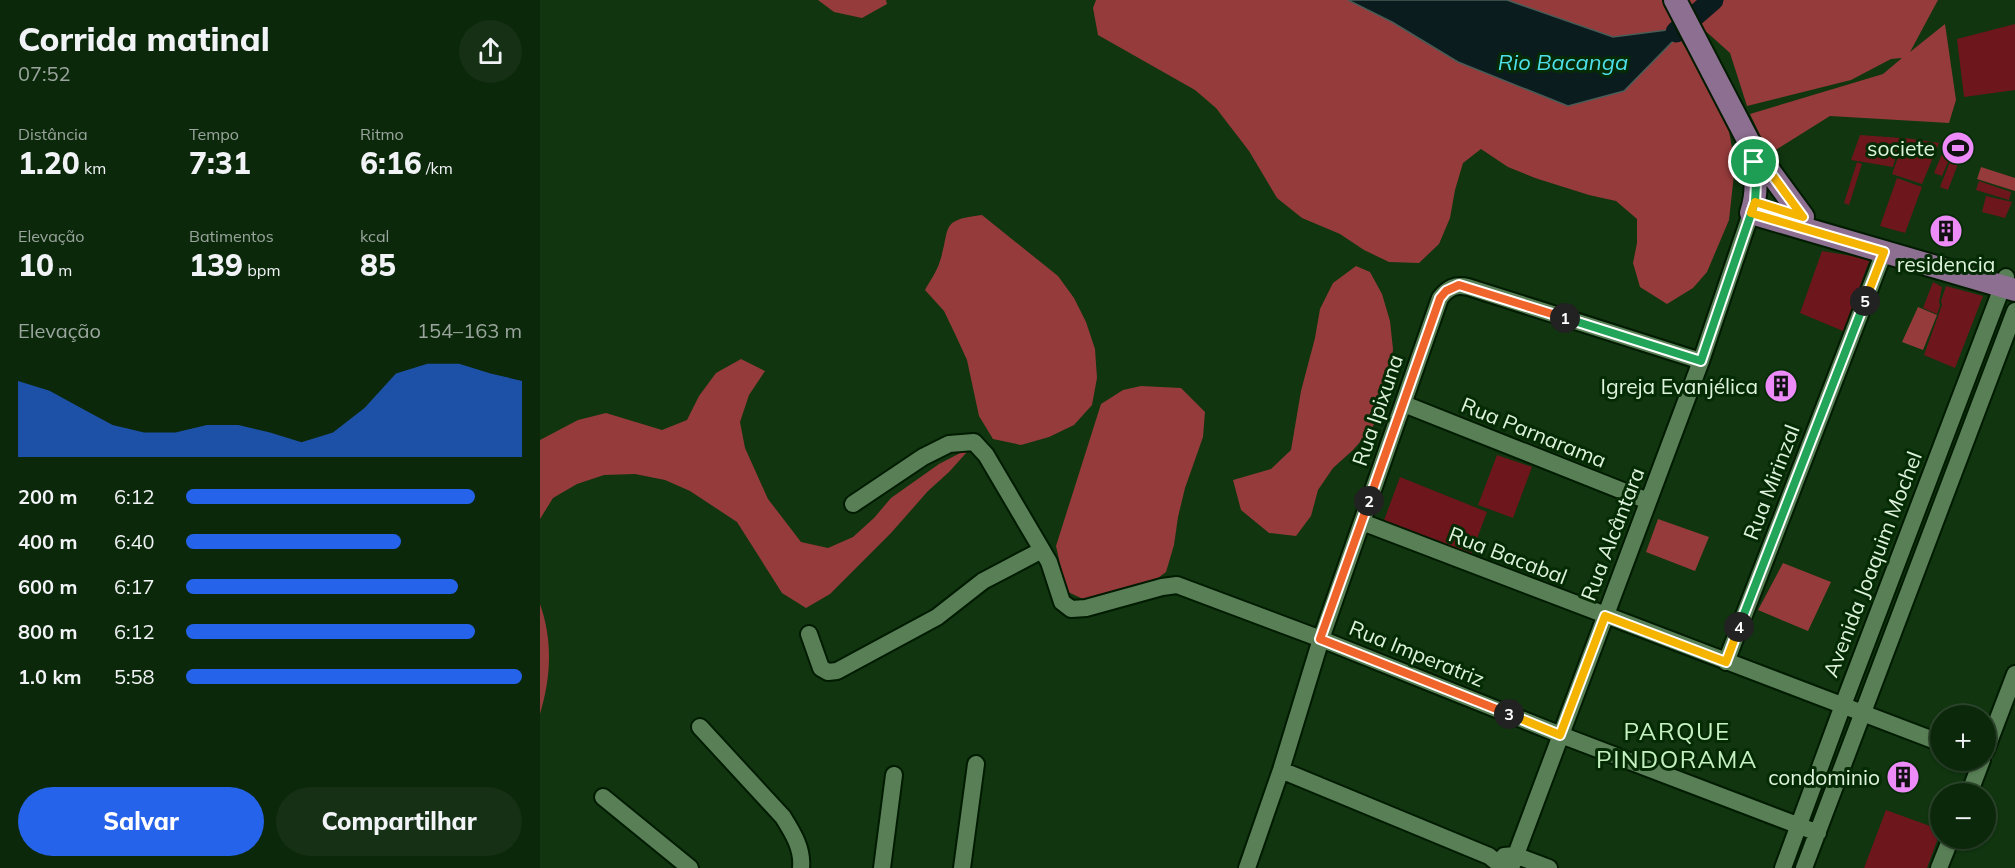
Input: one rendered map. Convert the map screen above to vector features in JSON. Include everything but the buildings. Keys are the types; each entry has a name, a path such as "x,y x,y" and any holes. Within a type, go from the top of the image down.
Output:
{"main road":[{"path":"1679,7 1751,146 1803,217"},
{"path":"1751,146 1756,174 1753,208"},
{"path":"1753,208 1803,217 2009,283"},
{"path":"1753,208 1884,252 2009,283"}],"street":[{"name":"Rua Alcântara","path":"1510,864 1701,361 1753,208"},
{"name":"Rua Mirinzal","path":"1726,662 1884,252"},
{"name":"Avenida Joaquim Mochel","path":"1783,868 1842,705 2009,283"},
{"name":"Rua Ipixuna","path":"1247,868 1281,770 1320,639 1440,298 1446,291 1459,285 1701,361"},
{"name":"Avenida Joaquim Mochel","path":"1804,868 2015,312"},
{"name":"Rua Parnarama","path":"1404,404 1648,501"},
{"name":"Rua Imperatriz","path":"853,504 932,452 949,444 974,442 986,455 1049,562 1062,602 1071,609 1086,608 1177,585 1818,833"},
{"name":"Rua Bacabal","path":"1362,522 1930,739"},
{"path":"809,634 822,668 828,672 837,671 937,617 983,581 1042,550"},
{"path":"1996,724 2015,674"},
{"path":"700,727 783,817 793,832 802,856 801,868"},
{"path":"962,868 976,764"},
{"path":"1281,770 1510,864 1549,868"},
{"path":"882,868 894,775"},
{"path":"603,797 690,868"},
{"path":"1939,868 1947,849"}],"shaded area":[{"path":"818,0 886,0 887,4 862,18 834,12"},
{"path":"1096,0 1348,0 1392,22 1624,91 1678,36 1697,66 1729,131 1735,165 1729,220 1707,272 1693,288 1667,304 1640,287 1633,263 1637,243 1637,219 1616,201 1535,178 1508,167 1481,149 1463,163 1450,218 1439,244 1419,263 1389,262 1364,250 1340,234 1302,218 1277,198 1249,151 1216,108 1195,90 1098,35 1093,8"},
{"path":"1507,0 1662,0 1675,29 1613,37"},
{"path":"1683,0 1938,0 1910,52 1945,24 1956,100 1949,123 1830,116 1769,154 1750,114 1883,74 1902,58 1891,59 1851,80 1747,106 1730,53 1691,18"},
{"path":"2015,24 2015,90 1964,97 1957,39"},
{"path":"1860,135 1901,138 1893,167 1851,160"},
{"path":"1905,138 1939,143 1922,184 1892,174"},
{"path":"1945,147 1953,150 1942,176 1934,173"},
{"path":"1953,154 1961,156 1948,190 1940,187"},
{"path":"1857,162 1862,164 1849,205 1844,203"},
{"path":"1981,167 2015,178 2015,191 1977,179"},
{"path":"1897,178 1922,187 1905,233 1880,226"},
{"path":"1979,181 2011,192 2009,200 1976,190"},
{"path":"1986,196 2012,202 2005,218 1982,212"},
{"path":"982,215 1058,276 1074,298 1086,322 1095,349 1097,378 1092,405 1074,425 1049,437 1021,445 993,439 979,416 967,360 944,311 925,290 939,265 949,227 959,220"},
{"path":"1822,251 1870,259 1843,331 1800,313"},
{"path":"1356,266 1370,272 1382,294 1390,321 1393,349 1384,404 1372,428 1333,468 1318,490 1311,516 1296,536 1269,533 1241,510 1233,480 1271,469 1291,450 1301,391 1320,309 1333,283"},
{"path":"1933,282 1942,287 1937,314 1923,308"},
{"path":"1946,286 1983,296 1955,368 1924,355 1942,305 1941,301"},
{"path":"1918,307 1937,315 1923,350 1902,342"},
{"path":"741,359 765,371 749,395 740,422 745,448 768,499 801,542 828,548 853,537 891,498 939,464 964,451 967,452 830,594 806,608 782,593 737,522 690,491 665,480 635,474 604,475 577,484 553,498 540,519 540,440 578,420 606,413 662,430 687,420 699,396 716,373"},
{"path":"1141,386 1181,388 1205,412 1203,437 1185,488 1174,545 1166,572 1158,578 1106,596 1083,599 1066,591 1056,546 1101,404 1123,390"},
{"path":"1497,455 1532,467 1513,518 1478,505"},
{"path":"1400,477 1487,512 1470,557 1383,523"},
{"path":"1658,519 1709,537 1695,571 1646,552"},
{"path":"1783,563 1831,582 1808,631 1758,610"},
{"path":"540,604 547,632 549,659 540,714"},
{"path":"1886,810 1930,826 1930,849 1934,849 1927,868 1864,868"}],"water":[{"name":"Rio Bacanga","path":"1348,0 1507,0 1613,37 1675,29 1678,36 1624,91 1568,106 1458,62 1392,22"}],"waterway":[{"path":"1676,32 1713,0"}],"place":[{"name":"societe","path":"1958,148"},
{"name":"residencia","path":"1946,231"},
{"name":"Igreja Evanjélica","path":"1781,386"},
{"name":"condominio","path":"1903,777"}],"district":[{"name":"PARQUE PINDORAMA","path":"1677,745"}],"route":[{"path":"1754,162 1751,146 1803,217 1755,202 1751,213 1884,252 1726,662 1605,616 1560,735 1320,639 1440,298 1446,291 1459,285 1468,287 1701,361 1724,292 1755,202 1754,162"}]}
